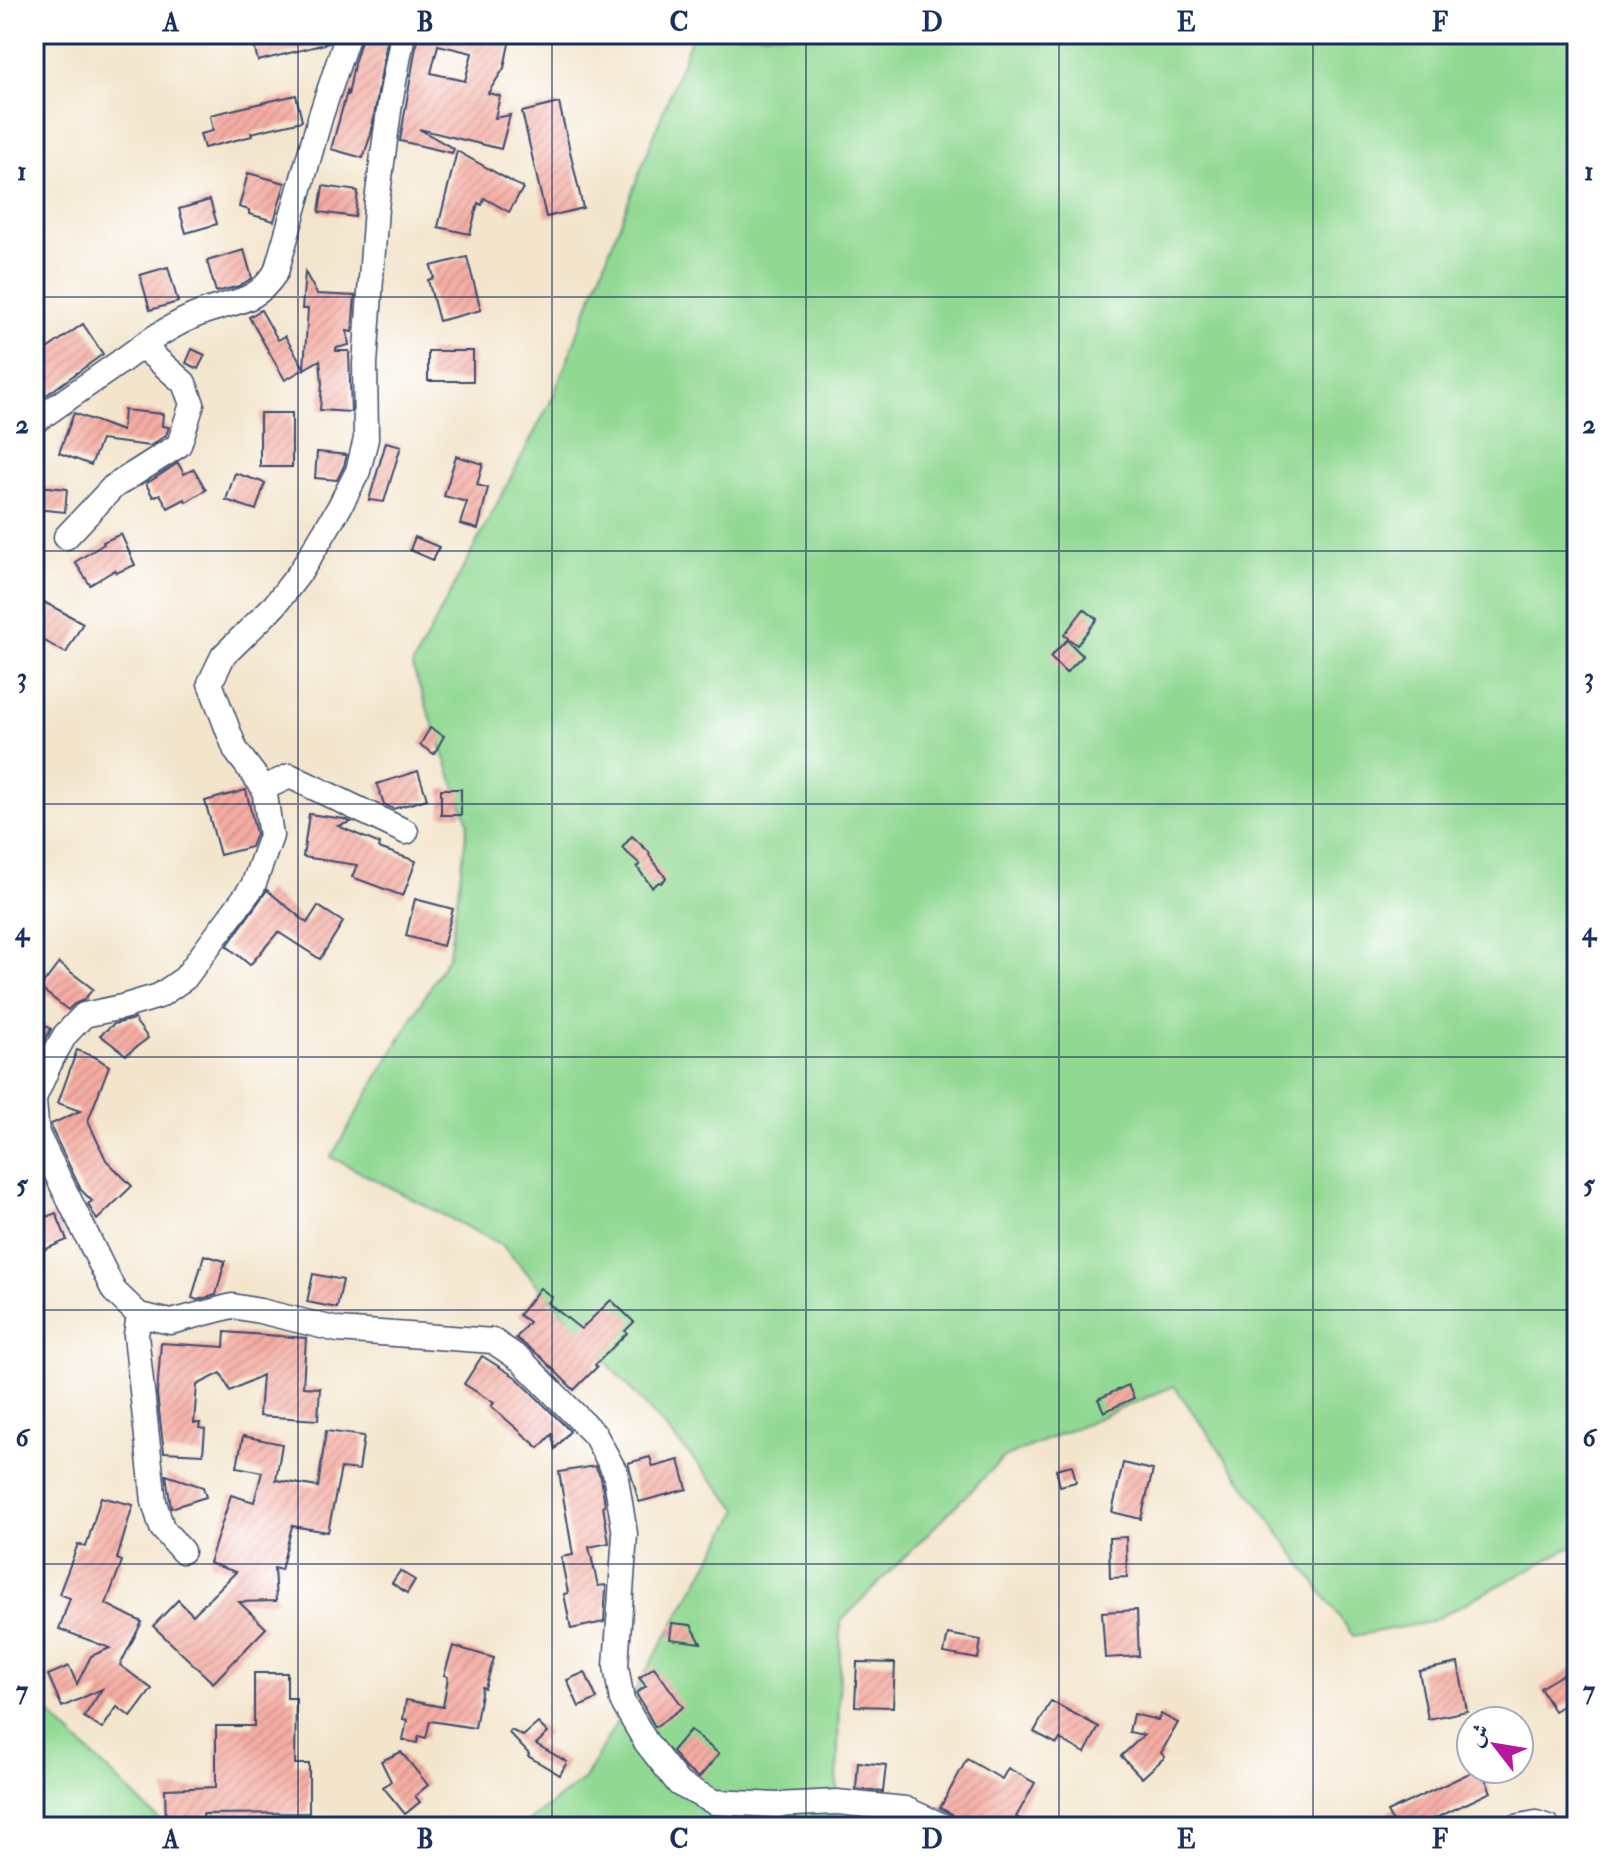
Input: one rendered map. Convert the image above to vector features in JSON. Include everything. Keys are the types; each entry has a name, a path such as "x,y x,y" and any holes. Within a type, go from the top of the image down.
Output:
{"street":[{"path":"34,422 181,322 245,301 268,284 276,272 348,34"},
{"path":"403,34 376,208 365,364 366,439 358,471 301,571 275,605 223,656 210,683 236,751 264,788 271,836 253,886 185,978 159,996 84,1015 65,1035 34,1100 37,1134 114,1291 139,1315 171,1322 232,1306 338,1330 493,1341 521,1360 595,1435 615,1472 625,1534 616,1666 622,1701 646,1742 679,1784 714,1802 776,1805 837,1802 905,1809 945,1827"},
{"path":"66,537 113,487 179,445 192,404 184,383 142,346"},
{"path":"264,788 290,776 406,832"},
{"path":"139,1315 136,1335 154,1502 162,1528 182,1551"},
{"path":"1516,1827 1536,1823 1548,1827"}],"green space":[{"path":"693,34 1577,34 1577,1544 1430,1622 1353,1636 1174,1386 1003,1458 841,1621 836,1827 521,1827 584,1779 739,1510 502,1245 331,1157 449,955 468,822 412,666 553,397"},
{"path":"34,1699 166,1827 34,1827"}],"building":[{"path":"251,34 332,34 329,43 258,61"},
{"path":"363,34 388,34 371,134 363,158 331,149"},
{"path":"418,34 511,34 504,68 488,93 500,96 495,118 510,115 501,149 419,129 454,149 452,153 400,141","holes":["438,45 472,53 465,81 431,73"]},
{"path":"296,95 302,121 204,148 200,134 213,131 210,115"},
{"path":"559,103 583,208 546,217 522,112"},
{"path":"457,151 523,188 509,212 484,198 482,205 478,203 470,234 438,227"},
{"path":"248,173 285,183 274,221 249,214 249,210 239,207"},
{"path":"323,186 358,191 355,217 319,212"},
{"path":"210,200 217,224 186,233 179,209"},
{"path":"244,250 252,278 239,286 216,292 207,261"},
{"path":"467,257 481,310 439,321 428,280 434,278 431,266"},
{"path":"168,267 178,302 150,310 140,275"},
{"path":"305,272 317,294 355,296 352,332 347,331 349,345 336,348 336,351 349,351 351,412 320,410 320,360 285,380 249,317 261,310 278,340 285,336 304,368 308,309 302,309"},
{"path":"83,324 103,354 34,404 34,358"},
{"path":"192,349 205,355 198,369 186,363"},
{"path":"428,351 473,351 473,381 428,381"},
{"path":"124,410 163,414 162,426 169,427 166,435 150,446 101,440 91,465 59,453 74,413 122,431"},
{"path":"260,413 292,413 292,467 260,467"},
{"path":"386,442 401,446 384,502 369,500"},
{"path":"317,452 347,455 337,480 315,478"},
{"path":"456,456 483,464 477,485 488,488 478,529 460,524 467,502 444,496"},
{"path":"178,463 184,474 194,469 206,490 168,508 160,494 153,497 146,484"},
{"path":"235,473 265,483 256,510 226,500"},
{"path":"39,486 67,489 65,512 36,509"},
{"path":"121,534 135,565 116,573 115,570 90,585 75,562 103,542"},
{"path":"415,537 439,547 433,560 410,550"},
{"path":"42,601 83,623 66,653 34,635 34,615"},
{"path":"1084,609 1097,619 1077,645 1064,635"},
{"path":"1067,640 1083,656 1066,673 1050,657"},
{"path":"430,728 444,736 434,754 420,745"},
{"path":"418,771 427,799 393,809 384,804 377,784"},
{"path":"441,789 461,789 461,815 441,815"},
{"path":"246,790 256,834 251,847 220,855 205,801"},
{"path":"309,814 351,822 338,826 380,844 379,848 416,861 403,896 352,877 357,865 303,857"},
{"path":"632,836 650,853 666,878 661,883 652,887 637,867 640,864 622,848"},
{"path":"267,890 307,923 318,906 343,922 320,959 278,932 250,965 227,946"},
{"path":"415,899 453,909 443,946 406,936"},
{"path":"59,963 93,989 84,1000 68,1010 40,988"},
{"path":"34,1017 51,1029 34,1061"},
{"path":"134,1019 148,1038 126,1055 100,1035 114,1024"},
{"path":"77,1050 109,1066 88,1121 106,1160 132,1186 97,1220 88,1204 92,1201 81,1190 51,1124 80,1111 58,1103"},
{"path":"56,1213 67,1240 37,1253 34,1222"},
{"path":"204,1255 225,1261 216,1295 197,1300 192,1298"},
{"path":"313,1274 343,1280 337,1308 307,1302"},
{"path":"540,1288 552,1297 548,1303 581,1329 611,1300 634,1322 574,1390 540,1356 516,1338 529,1322 519,1315"},
{"path":"225,1332 306,1338 303,1387 320,1388 318,1420 259,1416 262,1375 230,1391 221,1373 197,1385 194,1423 200,1423 199,1428 205,1429 203,1454 164,1452 157,1394 161,1343 224,1347"},
{"path":"482,1356 517,1378 570,1431 555,1449 552,1434 539,1448 491,1406 494,1403 464,1384"},
{"path":"1128,1385 1134,1398 1104,1412 1098,1399"},
{"path":"326,1431 364,1436 359,1470 341,1468 328,1532 292,1526 281,1570 274,1568 276,1601 239,1602 266,1628 213,1683 153,1626 178,1600 193,1615 236,1572 209,1563 231,1495 254,1502 262,1472 237,1467 243,1436 282,1444 276,1480 318,1487"},
{"path":"650,1457 653,1467 679,1460 687,1489 639,1502 628,1463"},
{"path":"1123,1463 1153,1470 1141,1519 1112,1512"},
{"path":"1072,1465 1076,1482 1060,1486 1056,1469"},
{"path":"595,1466 601,1477 609,1543 589,1547 598,1586 605,1585 606,1588 604,1622 571,1629 561,1557 573,1555 559,1472"},
{"path":"166,1475 203,1487 206,1497 171,1508"},
{"path":"101,1497 133,1505 117,1559 122,1561 106,1604 142,1622 120,1665 152,1689 131,1717 117,1707 102,1729 84,1717 102,1689 62,1707 48,1675 69,1666 77,1684 91,1656 110,1648 59,1629 70,1598 59,1594 78,1544 86,1547"},
{"path":"1126,1537 1127,1577 1110,1578 1109,1538"},
{"path":"400,1571 415,1580 407,1593 392,1583"},
{"path":"1137,1610 1139,1656 1105,1658 1102,1612"},
{"path":"672,1623 691,1625 701,1643 670,1639"},
{"path":"948,1634 981,1640 978,1659 944,1653"},
{"path":"453,1646 494,1658 485,1688 482,1687 475,1728 430,1721 426,1738 419,1736 417,1743 403,1740 407,1720 403,1719 406,1700 443,1707 448,1677 444,1675"},
{"path":"857,1662 895,1663 893,1707 855,1706"},
{"path":"1458,1663 1466,1705 1455,1705 1455,1713 1428,1719 1419,1671"},
{"path":"1577,1666 1577,1697 1554,1711 1540,1688"},
{"path":"654,1667 683,1707 655,1727 636,1693 646,1686 639,1678"},
{"path":"585,1672 597,1699 579,1707 567,1680"},
{"path":"254,1673 287,1673 287,1698 296,1698 295,1764 309,1764 309,1813 203,1814 204,1827 166,1827 165,1789 216,1787 216,1726 254,1726"},
{"path":"1051,1701 1099,1727 1085,1753 1060,1739 1057,1744 1034,1732"},
{"path":"1133,1714 1158,1720 1161,1714 1178,1723 1161,1753 1165,1757 1142,1778 1121,1756 1144,1735 1129,1732"},
{"path":"538,1723 548,1733 536,1744 567,1762 560,1775 528,1756 509,1733 511,1730 523,1736"},
{"path":"690,1730 719,1754 699,1778 685,1768 672,1751"},
{"path":"401,1752 428,1785 415,1796 420,1802 405,1814 383,1787 391,1781 381,1761"},
{"path":"967,1759 1002,1779 1008,1768 1035,1783 1016,1817 1034,1827 968,1827 940,1808"},
{"path":"858,1762 886,1765 883,1792 856,1789"},
{"path":"1455,1780 1455,1785 1488,1785 1491,1792 1417,1827 1395,1827 1387,1812"}]}
